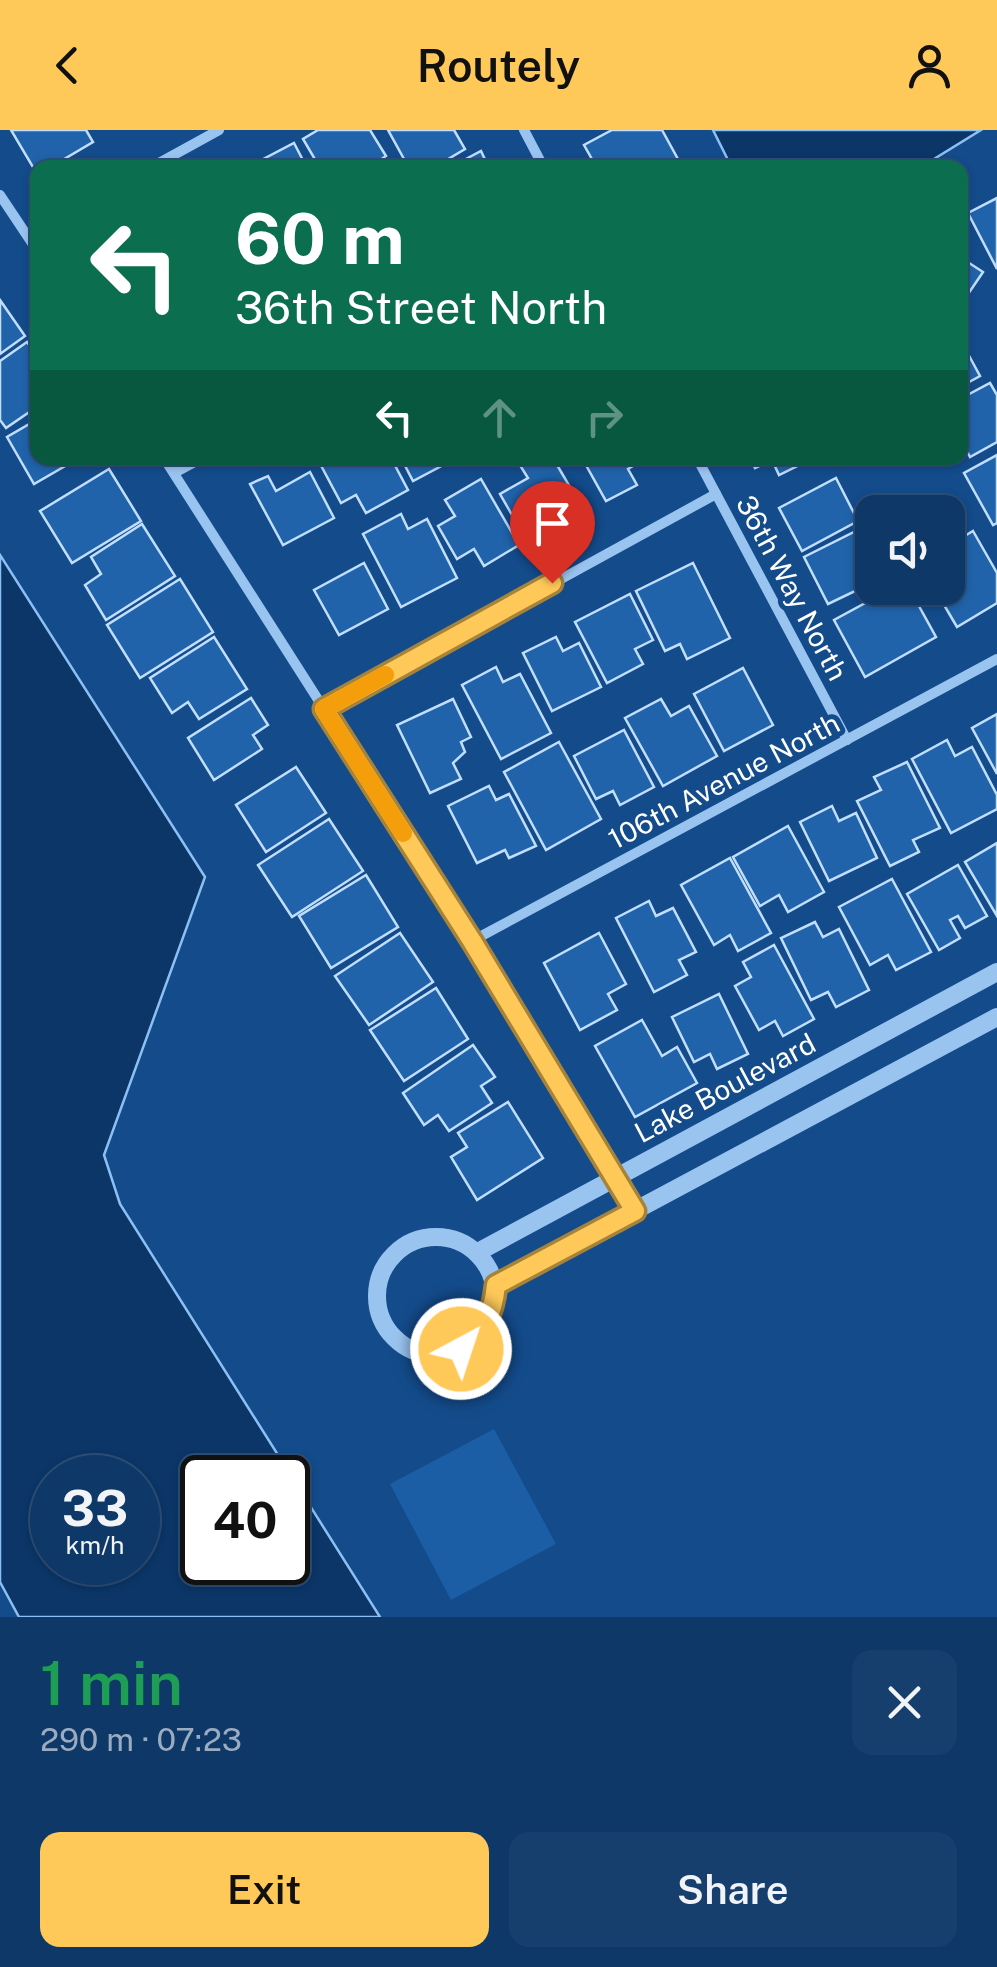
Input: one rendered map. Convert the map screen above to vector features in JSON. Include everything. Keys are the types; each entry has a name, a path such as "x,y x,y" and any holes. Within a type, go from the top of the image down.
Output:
{"street":[{"path":"165,160 219,130"},
{"path":"524,130 540,160"},
{"path":"0,195 30,240"},
{"path":"26,234 30,232"},
{"path":"169,465 472,941 635,1211"},
{"path":"174,473 189,465"},
{"name":"36th Way North","path":"701,465 847,740"},
{"path":"324,709 716,494"},
{"name":"106th Avenue North","path":"472,941 997,659"},
{"name":"Lake Boulevard","path":"478,1252 997,972"},
{"path":"496,1285 997,1018"},
{"path":"440,1236 460,1240 478,1252 496,1285 489,1320 478,1337 461,1349 442,1355 406,1349 389,1334 379,1312 377,1290 381,1268 399,1249 417,1240 440,1236"}],"shaded area":[{"path":"713,130 981,130 932,160 728,160"},
{"path":"0,555 205,877 104,1155 120,1204 278,1455 180,1455 180,1585 310,1585 310,1506 380,1617 19,1617 0,1582"},
{"path":"494,1429 556,1544 451,1600 390,1484"}],"building":[{"path":"11,130 86,130 93,142 63,160 30,162"},
{"path":"318,130 370,130 386,156 380,160 315,160 303,139"},
{"path":"388,130 454,130 465,149 446,160 405,160"},
{"path":"612,130 662,130 678,160 592,160 584,145"},
{"path":"294,143 303,160 261,160"},
{"path":"481,151 485,160 464,160"},
{"path":"997,198 997,269 968,213"},
{"path":"968,262 983,272 968,294"},
{"path":"0,300 25,336 0,354"},
{"path":"27,342 30,346 30,412 6,428 0,420 0,361"},
{"path":"968,354 980,376 968,383"},
{"path":"990,383 997,395 997,442 970,457 968,453 968,395"},
{"path":"30,424 30,465 67,465 34,484 7,437"},
{"path":"997,455 997,523 993,525 964,473"},
{"path":"321,465 395,465 408,490 366,513 356,495 341,503"},
{"path":"405,465 443,465 413,481"},
{"path":"520,465 557,465 584,511 528,543 500,494 528,478"},
{"path":"586,465 635,465 628,469 637,485 606,501"},
{"path":"774,465 800,465 779,475"},
{"path":"109,469 141,521 72,563 40,511"},
{"path":"310,472 334,518 283,545 250,484 268,476 276,491"},
{"path":"836,478 855,523 802,551 779,508"},
{"path":"481,479 519,545 484,566 474,549 457,559 438,526 455,516 445,500"},
{"path":"401,514 408,529 427,519 457,578 401,607 363,534"},
{"path":"142,524 175,576 106,620 85,585 101,574 91,557"},
{"path":"973,531 997,573 997,603 957,627 944,605 965,605 965,536"},
{"path":"855,532 855,591 828,604 804,557"},
{"path":"364,563 388,609 339,635 314,590"},
{"path":"693,563 730,638 687,659 680,644 665,651 636,591"},
{"path":"180,579 213,632 140,678 107,625"},
{"path":"630,594 653,640 635,649 643,664 607,683 575,622"},
{"path":"862,605 918,605 936,637 865,677 834,620"},
{"path":"214,637 247,689 199,719 188,702 172,713 150,678"},
{"path":"556,637 563,651 579,643 601,687 552,711 523,653"},
{"path":"496,667 503,682 520,674 551,733 501,759 462,685"},
{"path":"743,668 773,725 724,751 694,694"},
{"path":"251,698 268,725 253,735 262,749 214,780 188,738"},
{"path":"453,699 471,737 461,742 465,752 453,763 461,779 430,793 397,725"},
{"path":"661,699 671,716 689,706 717,756 663,786 625,718"},
{"path":"997,714 997,774 972,728"},
{"path":"624,730 654,787 620,805 613,791 596,799 574,756"},
{"path":"947,740 955,756 972,747 997,795 997,809 951,833 912,759"},
{"path":"559,742 601,819 546,850 504,772"},
{"path":"907,762 940,828 913,840 919,852 890,866 857,801 881,790 874,777"},
{"path":"296,767 326,813 266,852 236,805"},
{"path":"489,786 496,800 509,794 536,846 509,858 505,850 477,863 448,806"},
{"path":"832,806 839,821 856,813 877,858 829,881 800,822"},
{"path":"329,819 363,871 292,917 258,865"},
{"path":"788,826 824,892 788,912 779,895 760,906 733,857"},
{"path":"997,843 997,916 965,862"},
{"path":"730,858 771,933 738,951 730,935 714,945 681,885"},
{"path":"958,865 987,916 965,928 958,916 950,920 960,938 939,950 907,894"},
{"path":"366,875 398,927 331,968 299,916"},
{"path":"892,879 931,952 896,970 888,955 870,965 839,907"},
{"path":"649,901 656,916 673,908 696,952 679,960 687,975 654,992 616,918"},
{"path":"815,922 823,937 839,929 869,990 836,1007 828,992 811,1000 781,938"},
{"path":"400,933 433,982 369,1025 335,976"},
{"path":"599,933 626,984 608,994 617,1010 580,1030 544,963"},
{"path":"774,945 814,1019 783,1036 775,1021 759,1030 735,986 751,977 743,962"},
{"path":"436,988 468,1039 404,1081 370,1030"},
{"path":"719,994 748,1054 717,1069 710,1054 694,1062 672,1017"},
{"path":"642,1020 662,1056 677,1047 697,1083 635,1117 595,1046"},
{"path":"473,1045 495,1077 481,1086 492,1103 449,1131 438,1115 424,1125 403,1093"},
{"path":"508,1102 543,1158 477,1200 451,1157 467,1147 458,1133"}],"slow traffic":[{"path":"385,675 324,709 403,833"}],"route":[{"path":"461,1349 478,1337 489,1320 496,1285 635,1211 472,941 324,709 552,583"}]}
